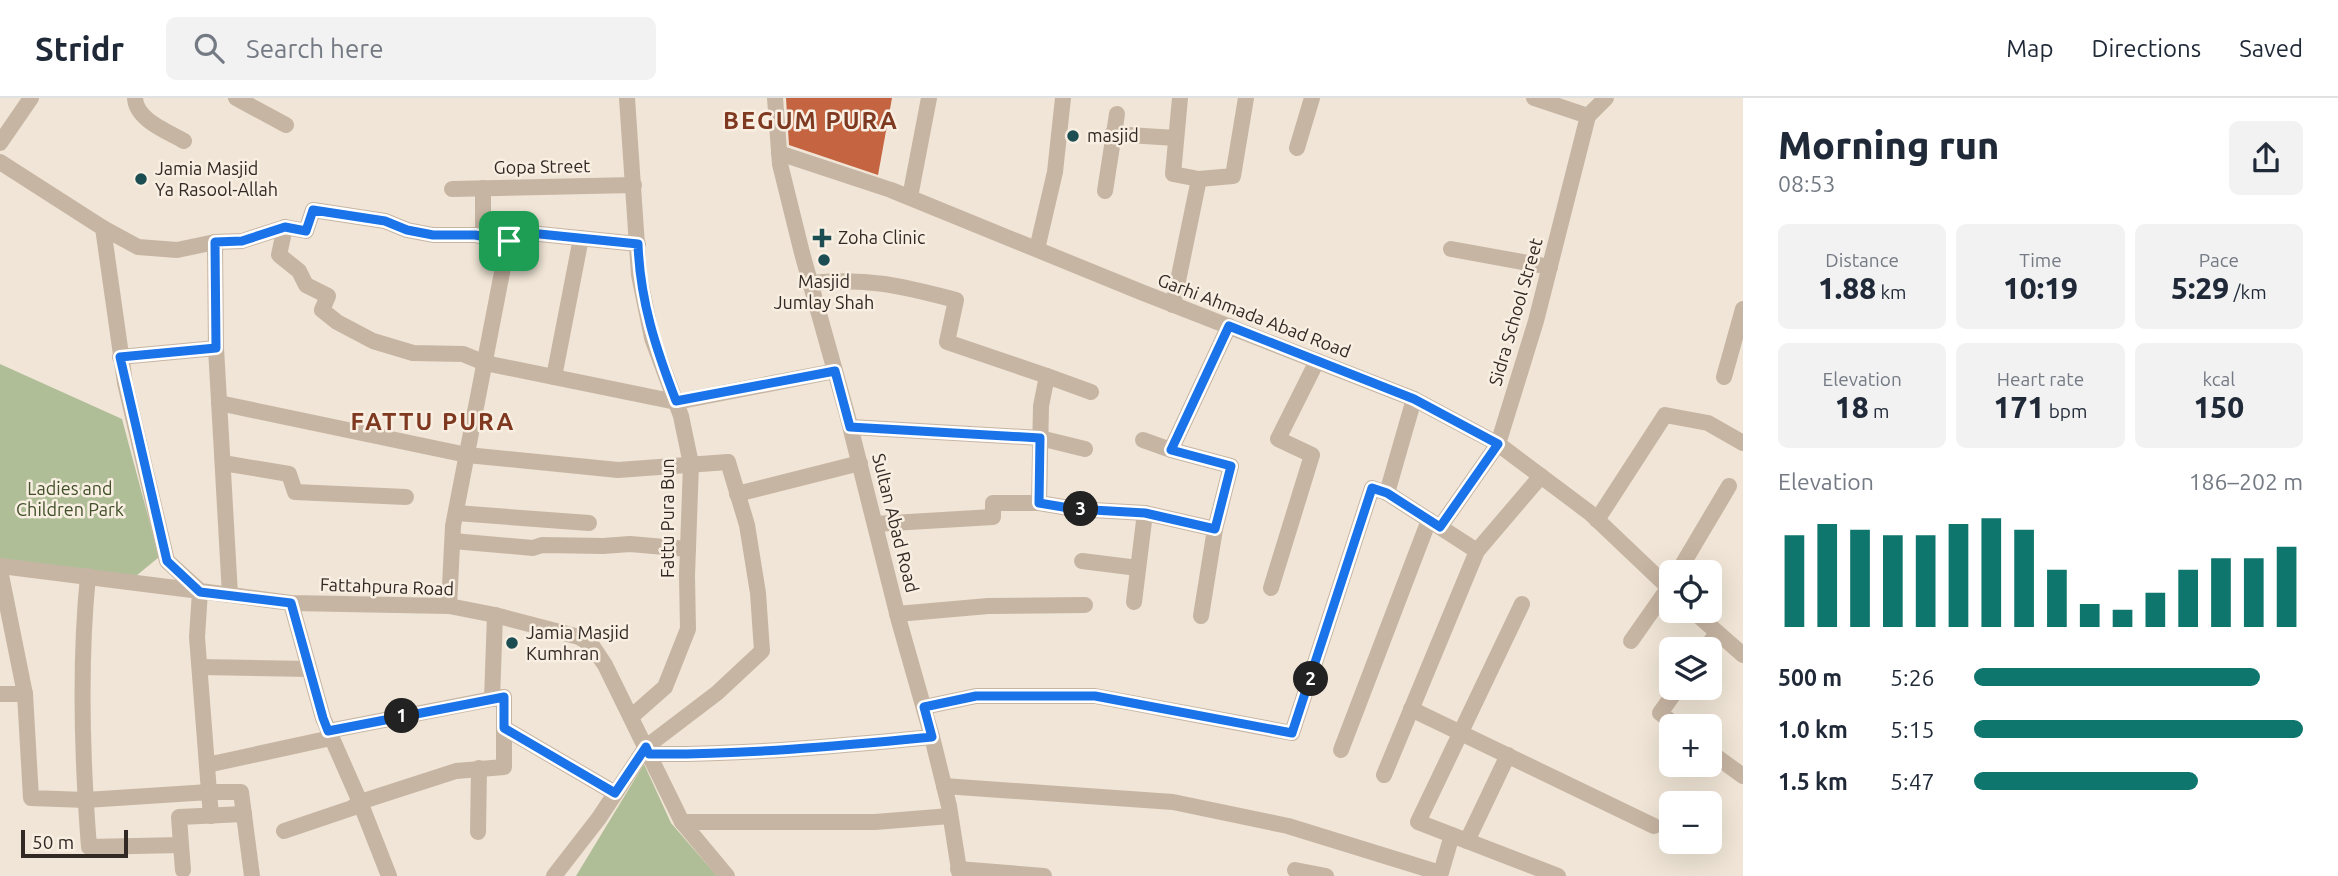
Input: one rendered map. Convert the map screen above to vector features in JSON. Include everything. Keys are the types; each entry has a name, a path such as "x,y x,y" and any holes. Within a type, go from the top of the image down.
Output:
{"street":[{"path":"0,143 31,98"},
{"path":"135,98 135,107 141,115 184,141"},
{"path":"236,98 286,125"},
{"name":"Fattu Pura Bun","path":"627,98 639,275 652,338 676,401 691,464 688,629 665,687 631,717"},
{"name":"Sultan Abad Road","path":"775,98 779,153 810,283 932,737 950,816 959,873"},
{"path":"910,197 929,98"},
{"path":"1037,249 1055,172 1063,98"},
{"path":"1180,98 1173,174 1199,179 1233,176 1246,98"},
{"path":"1297,148 1312,98"},
{"path":"1534,98 1588,116 1606,98"},
{"path":"1105,191 1117,114"},
{"name":"Sidra School Street","path":"1341,750 1434,523 1498,444 1536,321 1588,116"},
{"path":"1112,134 1176,138"},
{"name":"Garhi Ahmada Abad Road","path":"779,153 910,197 1414,399 1498,444 1597,520 1659,578"},
{"path":"0,162 103,228 138,247 177,250 215,242 242,241 285,227 306,231 313,210 385,221 407,230 433,235 509,241"},
{"path":"1173,304 1199,179"},
{"name":"Gopa Street","path":"452,189 634,184"},
{"path":"483,188 483,237"},
{"path":"285,227 279,255 299,271 306,285 328,296 322,310 337,322 373,341 413,353 464,354 485,363 676,401 835,371"},
{"path":"103,228 120,357 167,561 200,592 197,637 211,816"},
{"path":"449,606 456,513 510,231 638,244"},
{"path":"554,377 581,239"},
{"path":"215,242 216,348 230,595"},
{"path":"1451,249 1550,267"},
{"path":"810,283 870,280 956,300 947,342 1091,391"},
{"path":"1724,377 1743,309"},
{"path":"1171,450 1229,326"},
{"path":"120,357 216,348"},
{"path":"1271,588 1312,456 1278,439 1317,361"},
{"path":"1039,503 1041,406 1047,376"},
{"path":"1387,493 1414,399"},
{"path":"219,403 467,455 618,470 728,462 747,525 758,593 762,651 648,751 554,876"},
{"path":"1597,520 1665,415 1708,423 1743,443"},
{"path":"850,427 1040,438 1086,449"},
{"path":"1143,440 1231,466 1215,529 1201,616"},
{"path":"223,463 289,474 295,492 406,497"},
{"path":"737,494 860,463"},
{"path":"1384,775 1477,551 1541,476"},
{"path":"1685,560 1729,486"},
{"path":"924,707 976,696 1095,696 1292,733 1372,488 1387,493 1477,551"},
{"path":"875,524 993,517 993,503 1039,503 1075,509 1145,513 1215,529"},
{"path":"456,513 589,523"},
{"path":"1134,602 1145,513"},
{"path":"453,541 533,548 542,545 630,544 688,549"},
{"path":"145,584 167,561"},
{"path":"1082,561 1138,568"},
{"path":"0,568 25,694 31,797 86,800 241,792 252,876"},
{"name":"Fattahpura Road","path":"0,568 88,576 291,603 449,606 579,637 591,645 605,665 682,822 727,876"},
{"path":"88,576 83,622 89,847 181,845"},
{"path":"291,603 330,734 389,876"},
{"path":"1630,641 1659,603"},
{"path":"1522,604 1418,822 1558,876"},
{"path":"897,614 988,606 1086,606"},
{"path":"492,699 495,615"},
{"path":"1706,623 1741,650"},
{"path":"1714,637 1717,633"},
{"path":"200,667 309,669"},
{"path":"0,694 25,694"},
{"path":"207,765 330,734 504,697 504,767 456,771 360,802 284,831"},
{"path":"1661,714 1669,700"},
{"path":"1411,709 1654,826"},
{"path":"504,728 615,793"},
{"path":"648,751 718,755 932,737"},
{"path":"944,786 1173,802 1288,826 1440,874 1507,755"},
{"path":"1722,761 1743,776"},
{"path":"478,832 479,768"},
{"path":"183,870 179,817 244,814"},
{"path":"682,822 875,822 950,816"},
{"path":"1295,870 1326,876"},
{"path":"959,873 1044,876"}],"green space":[{"name":"Ladies and Children Park","path":"0,364 122,419 159,557 136,576 0,563"},
{"path":"644,764 671,823 717,876 576,876"}],"building":[{"path":"786,98 892,98 878,175 789,145"}],"place":[{"name":"masjid","path":"1073,136"},
{"name":"Jamia Masjid Ya Rasool-Allah","path":"141,179"},
{"name":"Zoha Clinic","path":"822,238"},
{"name":"Masjid Jumlay Shah","path":"824,260"},
{"name":"Jamia Masjid Kumhran","path":"512,643"}],"district":[{"name":"BEGUM PURA","path":"811,121"},
{"name":"FATTU PURA","path":"433,422"}],"route":[{"path":"313,210 385,221 407,230 433,235 475,235 509,241 510,231 638,244 639,275 652,338 676,401 835,371 850,427 1040,438 1039,503 1075,509 1145,513 1215,529 1231,466 1171,450 1229,326 1414,399 1498,444 1440,527 1387,493 1372,488 1292,733 1095,696 976,696 924,707 932,737 718,755 649,754 646,747 615,793 504,728 504,697 328,731 291,603 200,592 167,561 120,357 216,348 215,242 242,241 285,227 306,231 313,210"}]}
